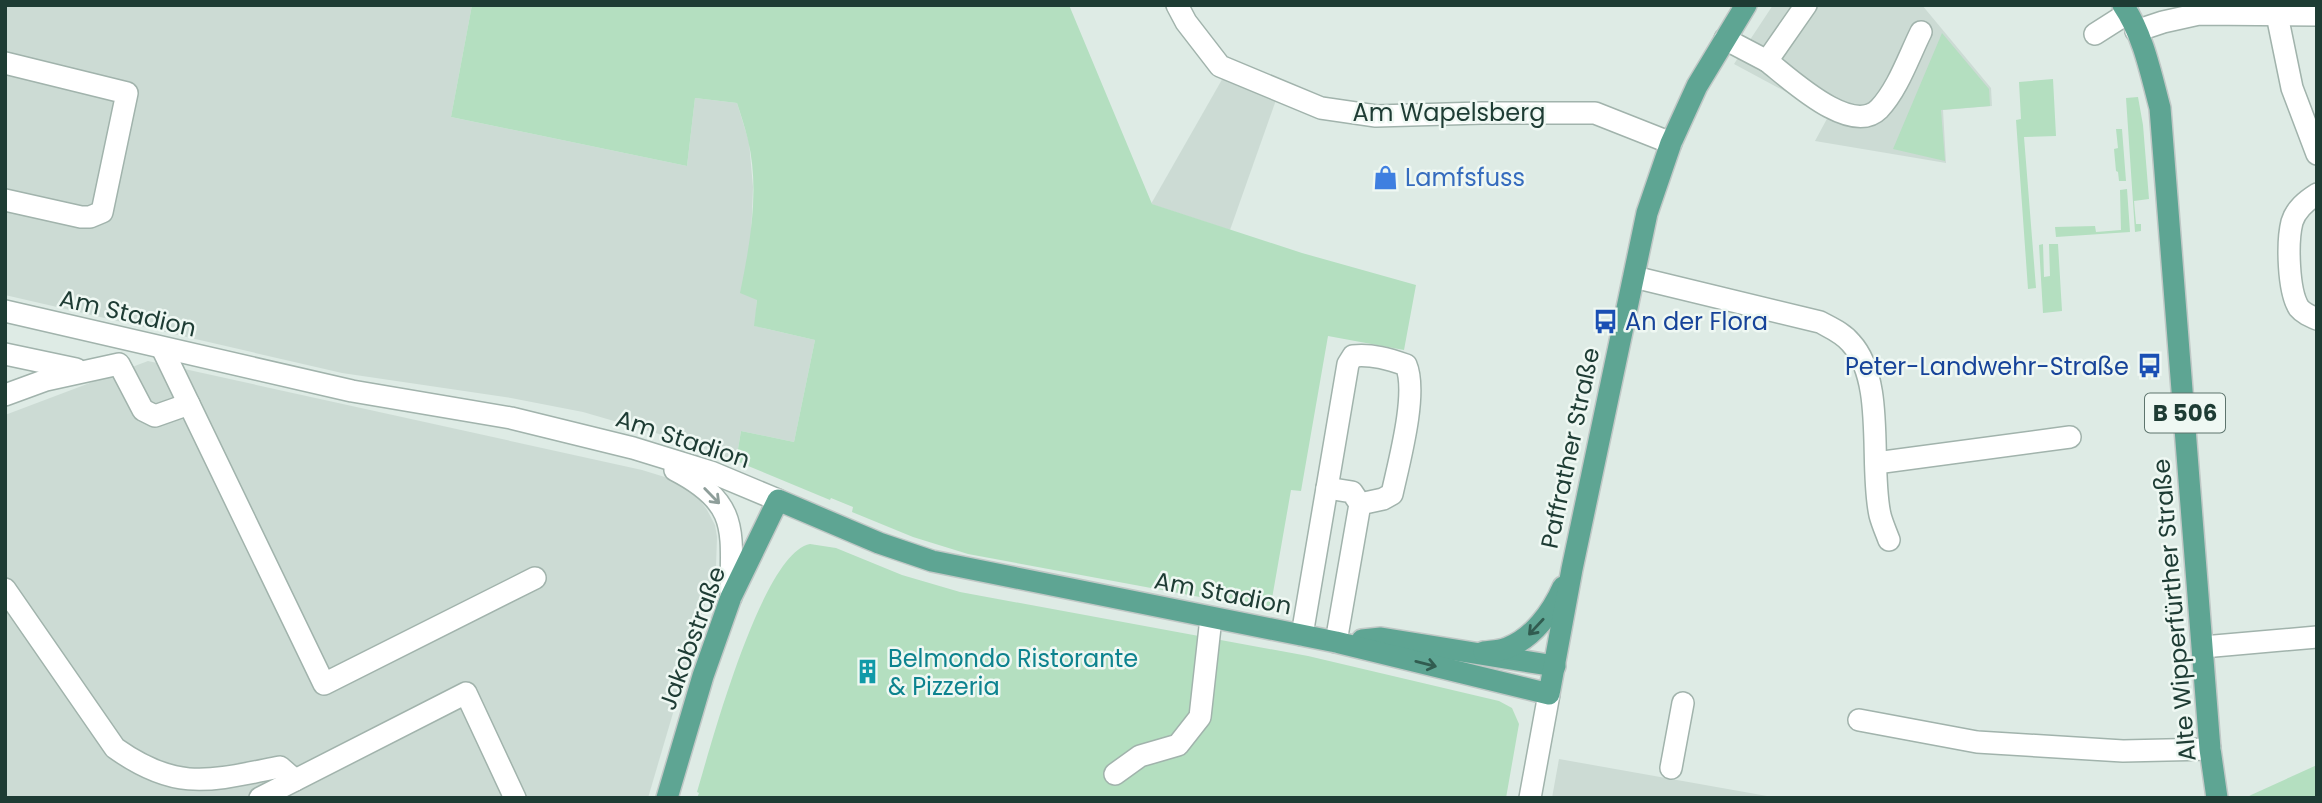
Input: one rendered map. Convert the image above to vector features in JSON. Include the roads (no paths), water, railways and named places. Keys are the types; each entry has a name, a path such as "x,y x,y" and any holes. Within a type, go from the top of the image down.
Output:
{"main road":[{"name":"Paffrather Straße","path":"1549,694 1572,569 1647,214 1671,144 1697,86 1746,5"},
{"name":"Alte Wipperfürther Straße","path":"2129,16 2150,71 2160,108 2210,749 2217,798"},
{"name":"Jakobstraße","path":"667,798 703,676 731,597 778,500"},
{"name":"Am Stadion","path":"778,500 879,543 932,561 1336,642 1549,694"},
{"path":"1471,653 1506,649 1528,635 1556,603 1572,569"},
{"name":"Am Stadion","path":"1336,642 1381,638 1555,666"}],"street":[{"name":"Am Wapelsberg","path":"1177,5 1186,22 1220,66 1321,108 1376,116 1595,113 1671,144"},
{"path":"1767,61 1806,5"},
{"path":"2095,34 2129,16 2163,22 2221,10 2317,15"},
{"path":"2277,15 2292,88 2317,154"},
{"path":"1725,39 1767,61 1828,107 1849,117 1864,116 1877,111 1890,93 1921,32"},
{"path":"5,63 127,93 102,212 81,217 5,200"},
{"path":"2317,194 2300,208 2292,222 2290,250 2293,297 2301,311 2317,319"},
{"path":"1634,277 1820,322 1851,342 1861,358 1872,396 1880,516 1889,540"},
{"name":"Am Stadion","path":"5,311 352,391 511,418 633,448 711,472 778,500"},
{"path":"162,348 324,684 535,578"},
{"path":"5,354 82,370"},
{"path":"1302,635 1348,364 1353,356 1388,359 1406,365 1412,378 1392,494 1360,504"},
{"path":"5,395 82,370 119,364 144,410 155,416 189,404"},
{"path":"1877,463 2070,437"},
{"path":"633,448 693,479 712,494 726,513 732,534 731,597"},
{"path":"1327,488 1352,492 1360,504 1336,642"},
{"path":"5,589 115,748 135,762 159,774 191,780 225,778 280,767 295,780"},
{"path":"1115,774 1140,756 1178,745 1200,717 1211,618"},
{"path":"2203,647 2317,637"},
{"path":"260,798 466,693 515,798"},
{"name":"Paffrather Straße","path":"1530,798 1549,694"},
{"path":"1671,768 1683,703"},
{"path":"1859,719 1977,742 2123,751 2210,749"}],"place":[{"name":"Lamfsfuss","path":"1385,177"},
{"name":"An der Flora","path":"1605,321"},
{"name":"Peter-Landwehr-Straße","path":"2149,366"},
{"name":"Belmondo Ristorante & Pizzeria","path":"868,672"}]}
